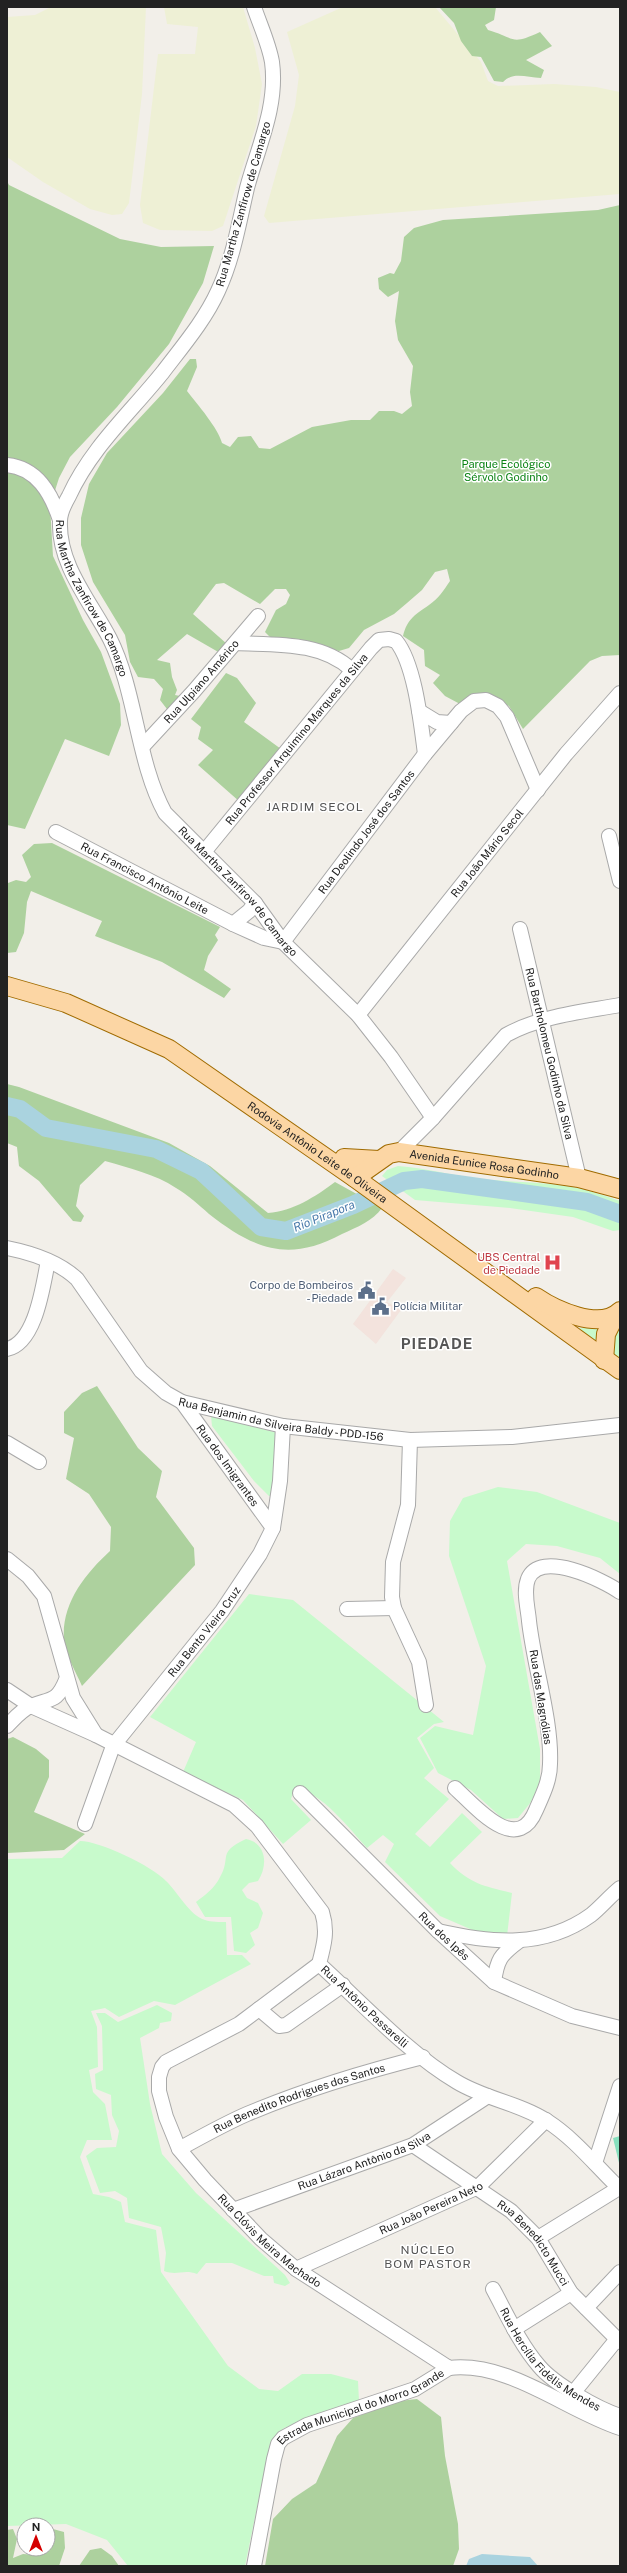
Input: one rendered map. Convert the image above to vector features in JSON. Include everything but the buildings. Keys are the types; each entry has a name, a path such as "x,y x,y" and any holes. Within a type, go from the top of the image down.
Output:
{"main road":[{"name":"Rodovia Antônio Leite de Oliveira","path":"7,975 68,991 124,1014 176,1041 224,1072 344,1158 362,1177"},
{"name":"Rodovia Antônio Leite de Oliveira","path":"7,986 66,1003 169,1049 362,1177 559,1327 620,1370"},
{"name":"Avenida Eunice Rosa Godinho","path":"362,1177 379,1160 389,1154 399,1152 579,1178 620,1189"},
{"path":"344,1158 379,1160"},
{"name":"Rodovia Antônio Leite de Oliveira","path":"395,1202 552,1308 567,1315 614,1316"},
{"path":"559,1327 614,1316"},
{"path":"604,1360 606,1334 614,1316"}],"street":[{"name":"Rua Martha Zanfirow de Camargo","path":"254,7 272,61 272,88 266,130 253,166 227,268 218,293 192,332 162,373 101,442 74,484 60,520 63,548 86,599 110,640 143,746 156,796 165,813 255,903 284,942 358,1015 391,1057 433,1118"},
{"path":"7,465 19,466 30,471 38,479 51,497 60,520"},
{"name":"Rua Ulpiano Américo","path":"143,746 258,616"},
{"name":"Rua Professor Arquimino Marques da Silva","path":"204,852 352,670 379,640 389,639 396,641 407,662 419,711"},
{"path":"236,642 294,646 324,652 340,659 352,670"},
{"name":"Rua João Mário Secol","path":"358,1015 538,790 620,693"},
{"name":"Rua Deolindo José dos Santos","path":"284,942 425,754 461,711 474,702 486,700 498,706 507,717 538,790"},
{"path":"419,711 437,722 451,724"},
{"path":"419,711 425,754"},
{"name":"Rua Francisco Antônio Leite","path":"56,832 233,924 264,938 284,942"},
{"path":"609,836 620,880"},
{"path":"233,924 249,911 255,903"},
{"name":"Rua Bartholomeu Godinho da Silva","path":"520,929 579,1178"},
{"path":"399,1152 433,1118 506,1035 521,1027 542,1020 620,1005"},
{"name":"Rua Benjamin da Silveira Baldy - PDD-156","path":"7,1248 48,1260 68,1271 77,1279 141,1371 166,1393 182,1402 283,1426 410,1440 512,1437 620,1424"},
{"path":"7,1349 22,1341 32,1324 48,1260"},
{"name":"Rua dos Imigrantes","path":"182,1402 273,1528"},
{"name":"Rua Bento Vieira Cruz","path":"85,1824 113,1746 222,1611 260,1554 273,1528 280,1480 283,1426"},
{"path":"410,1440 408,1504 393,1562 394,1608 419,1662 426,1705"},
{"path":"7,1443 38,1462"},
{"path":"7,1559 28,1576 44,1596 66,1680 80,1712 96,1735"},
{"name":"Rua das Magnólias","path":"455,1788 493,1823 508,1830 521,1828 533,1818 547,1785 550,1765 548,1739 531,1639 526,1591 528,1578 538,1568 550,1566 575,1570 620,1592"},
{"path":"347,1609 394,1608"},
{"path":"7,1726 31,1706 44,1704 58,1696 66,1680"},
{"path":"7,1690 31,1706 96,1735"},
{"name":"Rua Antônio Passarelli","path":"96,1735 113,1746 189,1781 234,1805 257,1826 322,1912 326,1924 326,1935 319,1964 423,2057 458,2082 488,2096 524,2108 546,2120 595,2163 619,2188"},
{"name":"Rua dos Ipês","path":"300,1793 437,1930 494,1982 572,2016 620,2028"},
{"path":"437,1930 479,1940 519,1941 560,1933 591,1915 620,1888"},
{"path":"494,1982 497,1964 503,1952 519,1941"},
{"name":"Rua Clóvis Meira Machado","path":"319,1964 239,2024 166,2062 162,2067 159,2091 166,2117 179,2149 233,2210 296,2269 449,2368"},
{"path":"259,2009 279,2026 286,2025 343,1985"},
{"name":"Rua Benedito Rodrigues dos Santos","path":"179,2149 245,2115 291,2096 366,2072 423,2057"},
{"path":"595,2163 620,2086"},
{"name":"Rua Lázaro Antônio da Silva","path":"233,2210 413,2145 488,2096"},
{"name":"Rua João Pereira Neto","path":"296,2269 478,2187 546,2120"},
{"name":"Rua Benedicto Mucci","path":"413,2145 478,2187 511,2211 538,2238 571,2293 619,2341"},
{"path":"538,2238 619,2188"},
{"path":"586,2308 619,2274"},
{"name":"Rua Hercília Fidélis Mendes","path":"493,2289 514,2329 540,2367 574,2392 606,2412 620,2416"},
{"path":"514,2329 571,2293"},
{"path":"574,2392 619,2341"},
{"path":"449,2368 464,2366 487,2370 512,2379 600,2421 620,2428"},
{"name":"Estrada Municipal do Morro Grande","path":"254,2566 274,2459 278,2444 283,2438 307,2425 415,2389 449,2368"}],"shaded area":[{"name":"Polícia Militar","path":"393,1269 406,1278 387,1302 401,1310 376,1344 353,1324"}],"green space":[{"path":"51,7 146,7 142,94 129,203 122,214 112,215 90,209 43,182 7,157 7,17 35,15"},
{"path":"164,7 243,7 255,48 262,84 256,126 223,226 212,231 160,230 143,223 140,205 158,54 195,54 198,27 167,24"},
{"path":"343,7 435,7 481,62 488,81 498,86 554,84 596,87 620,92 620,194 269,223 264,216 295,106 299,75 287,32"},
{"path":"439,7 496,7 494,20 485,25 488,30 518,40 540,32 552,46 526,60 544,70 541,78 516,76 503,82 494,81 481,57 472,56 461,41 454,23"},
{"path":"7,181 9,185 120,239 161,247 214,246 203,283 169,344 117,407 70,457 59,478 50,506 53,556 83,620 101,652 120,704 121,725 109,756 65,739 25,829 7,825"},
{"name":"Parque Ecológico Sérvolo Godinho","path":"620,205 620,655 602,656 590,661 523,729 509,706 487,695 460,704 445,696 433,683 440,675 425,666 424,650 403,636 410,621 420,611 435,600 450,581 447,569 435,572 422,590 394,614 364,630 349,648 339,651 287,638 271,638 265,632 276,610 286,604 290,595 286,589 275,589 260,604 224,583 216,584 193,614 227,644 220,653 187,634 157,660 170,663 172,677 177,690 175,695 185,697 170,713 160,700 163,689 154,679 138,677 130,662 125,635 93,582 81,545 81,518 89,484 107,453 163,393 190,359 196,359 197,367 187,391 212,424 222,443 230,447 238,437 251,436 259,448 270,449 312,427 351,420 370,420 379,411 394,411 402,414 412,406 410,392 413,366 398,340 395,321 399,291 388,297 379,289 378,278 390,273 394,274 401,261 404,237 414,228 443,220 598,210"},
{"path":"226,673 237,678 256,703 244,722 281,749 240,802 198,765 213,750 198,739 201,727 191,719"},
{"path":"52,843 220,927 215,935 218,940 208,956 204,970 231,989 224,998 162,962 95,936 102,921 31,891 27,902 24,933 16,952 7,953 8,883 16,880 26,882 31,877 22,855 34,844"},
{"path":"7,1084 19,1087 169,1143 210,1166 268,1213 277,1212 295,1206 320,1193 335,1182 382,1208 374,1217 364,1223 323,1243 305,1248 288,1250 272,1248 241,1236 225,1226 185,1194 168,1183 142,1172 105,1161 80,1185 76,1206 84,1216 81,1222 73,1221 39,1181 19,1166 17,1147 7,1143"},
{"path":"398,1166 479,1179 567,1186 594,1192 620,1201 620,1230 613,1231 573,1217 510,1208 415,1200 382,1176 387,1170"},
{"path":"620,1325 620,1362 611,1352 610,1337"},
{"path":"605,1326 600,1350 572,1329"},
{"path":"97,1386 138,1448 162,1471 156,1497 194,1548 195,1565 82,1686 66,1651 64,1627 66,1614 76,1591 92,1570 110,1551 111,1527 89,1494 66,1479 74,1438 64,1433 64,1412 82,1393"},
{"path":"211,1416 278,1433 275,1496 269,1496 254,1481 212,1426"},
{"path":"498,1487 537,1492 620,1523 620,1574 600,1558 557,1546 526,1544 507,1561 540,1749 540,1783 531,1802 518,1818 503,1819 471,1790 438,1773 420,1738 435,1726 473,1735 486,1666 449,1556 450,1521 463,1498"},
{"path":"249,1594 293,1600 444,1722 434,1724 417,1738 434,1768 424,1778 449,1799 415,1834 430,1847 462,1813 482,1832 450,1863 464,1876 471,1880 485,1886 512,1893 507,1936 477,1932 440,1916 385,1862 394,1844 383,1835 367,1848 334,1812 313,1795 303,1791 294,1790 291,1799 311,1820 283,1844 243,1800 183,1772 196,1742 150,1717"},
{"path":"13,1737 36,1749 49,1760 49,1777 34,1812 85,1834 64,1850 7,1853 7,1739"},
{"path":"246,1839 253,1841 262,1850 264,1862 258,1881 249,1883 242,1890 247,1898 258,1903 263,1913 258,1928 250,1933 255,1945 246,1953 234,1951 231,1917 205,1917 196,1902 210,1891 218,1881 225,1865 226,1856 231,1848"},
{"path":"80,1841 89,1842 125,1855 149,1868 170,1885 189,1909 199,1918 216,1922 226,1922 227,1955 242,1955 251,1964 175,2005 154,2001 119,2017 105,2008 91,2011 97,2027 98,2067 89,2070 93,2092 105,2104 112,2140 87,2140 80,2157 93,2194 109,2197 121,2202 125,2222 156,2230 161,2272 228,2366 259,2389 278,2391 302,2374 331,2374 358,2381 359,2401 284,2428 270,2444 245,2566 128,2566 107,2540 66,2524 56,2524 56,2517 16,2517 16,2526 7,2526 7,1859 62,1858"},
{"path":"157,2005 172,2013 171,2021 160,2023 159,2028 140,2038 150,2104 162,2154 196,2193 285,2275 290,2283 285,2286 274,2283 273,2276 264,2276 232,2263 206,2263 197,2274 164,2271 166,2253 161,2227 129,2218 127,2198 115,2191 100,2193 86,2156 97,2148 116,2147 119,2131 112,2115 111,2095 96,2089 95,2074 103,2070 102,2026 96,2013 105,2013 118,2022"},
{"path":"620,2136 620,2167 613,2138"},
{"path":"417,2399 441,2417 445,2456 458,2524 459,2549 453,2566 265,2566 273,2519 292,2499 316,2483 337,2436 353,2418 399,2401"},
{"path":"13,2529 16,2536 13,2558 56,2557 56,2530 64,2532 65,2548 59,2566 7,2566 7,2530"},
{"path":"101,2548 112,2556 119,2566 79,2566 90,2550"}],"water":[{"path":"482,2554 530,2557 538,2566 466,2566 469,2559"}],"waterway":[{"name":"Rio Pirapora","path":"7,1106 20,1109 46,1128 156,1149 201,1171 261,1227 286,1231 353,1205 404,1181 422,1179 587,1202 620,1214"}],"place":[{"name":"UBS Central de Piedade","path":"553,1263"},
{"name":"Corpo de Bombeiros - Piedade","path":"366,1291"},
{"name":"Polícia Militar","path":"380,1306"}],"district":[{"name":"JARDIM SECOL","path":"315,807"},
{"name":"PIEDADE","path":"437,1344"},
{"name":"NÚCLEO BOM PASTOR","path":"428,2257"}]}
